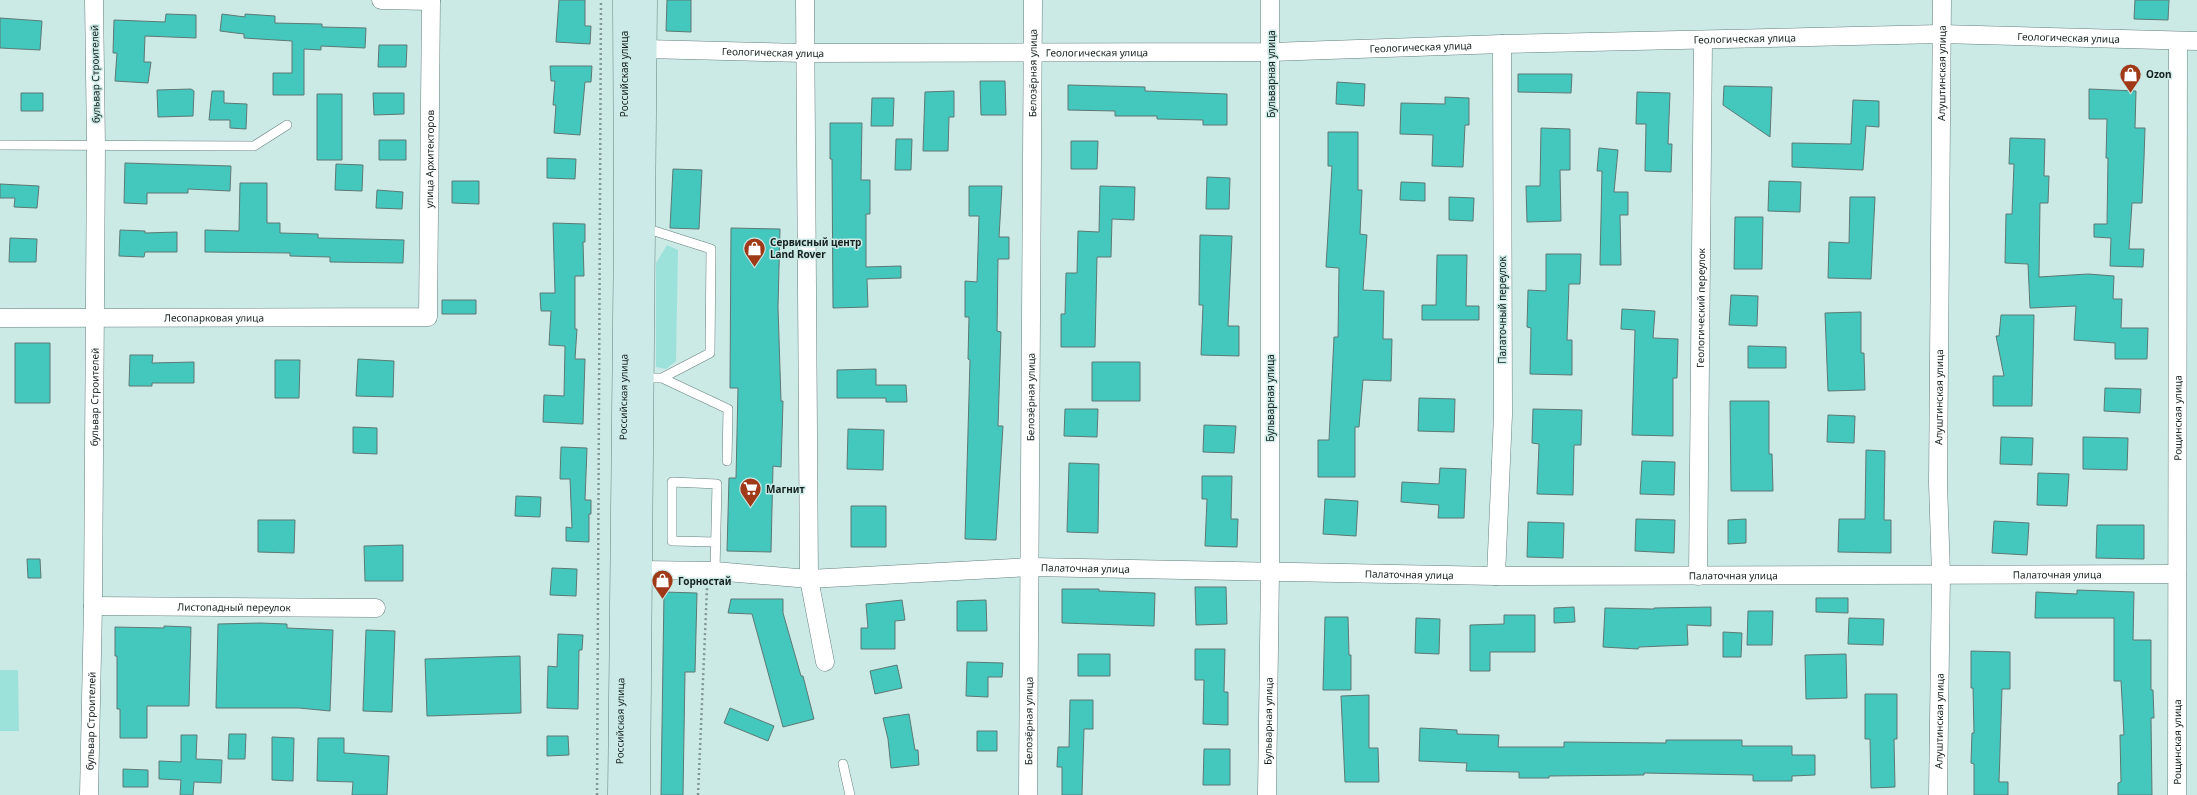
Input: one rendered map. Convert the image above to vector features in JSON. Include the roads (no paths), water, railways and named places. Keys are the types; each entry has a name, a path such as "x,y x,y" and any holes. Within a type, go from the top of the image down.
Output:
{"main road":[{"name":"Российская улица","path":"624,0 625,228 631,570 639,795"},
{"name":"Российская улица","path":"619,795 631,570 653,378 645,228 646,0"}],"street":[{"name":"бульвар Строителей","path":"89,795 93,606 96,145 94,0"},
{"path":"381,0 431,0"},
{"name":"улица Архитекторов","path":"428,318 431,0"},
{"path":"805,0 809,579 825,662"},
{"name":"Белозёрная улица","path":"1028,795 1031,567 1033,0"},
{"name":"Бульварная улица","path":"1268,795 1270,572 1270,0"},
{"name":"Алуштинская улица","path":"1938,795 1941,575 1938,482 1940,34 1942,0"},
{"name":"Геологическая улица","path":"645,49 805,53 1271,52 1502,44 1703,41 1940,34 2197,41"},
{"name":"Геологический переулок","path":"1698,576 1703,41"},
{"name":"Рощинская улица","path":"2177,795 2178,41"},
{"name":"Палаточный переулок","path":"1496,576 1503,416 1502,44"},
{"name":"Лесопарковая улица","path":"0,318 428,318"},
{"name":"Палаточная улица","path":"631,570 712,571 809,579 1031,567 1496,576 2177,574"},
{"name":"Листопадный переулок","path":"93,606 376,608"}],"lane":[{"path":"0,145 254,146 287,125"},
{"path":"645,228 711,249 710,353 653,378"},
{"path":"653,378 728,408 727,461"},
{"path":"712,571 716,542 717,484 672,482 672,541 716,542"},
{"path":"843,764 850,795"}],"place":[{"name":"Ozon","path":"2130,94"},
{"name":"Сервисный центр Land Rover","path":"755,268"},
{"name":"Магнит","path":"750,508"},
{"name":"Горностай","path":"663,600"}]}
